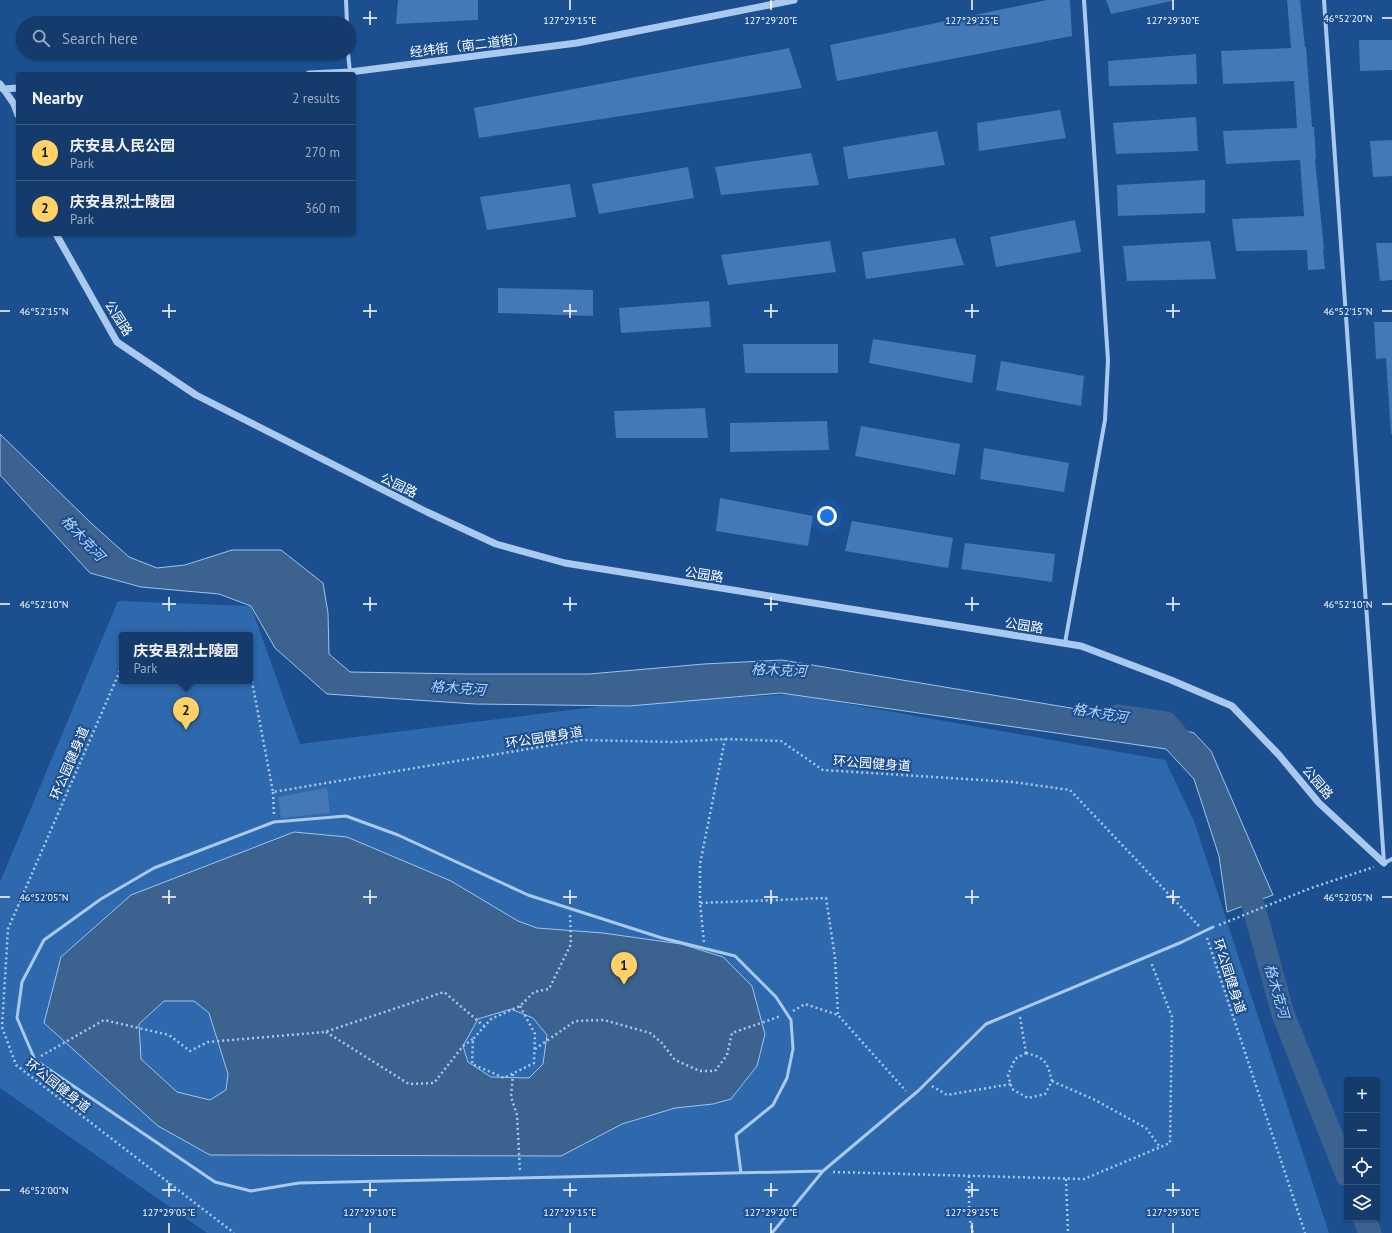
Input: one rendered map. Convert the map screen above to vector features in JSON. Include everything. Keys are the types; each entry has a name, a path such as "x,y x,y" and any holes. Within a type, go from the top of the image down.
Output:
{"street":[{"path":"346,0 347,16"},
{"name":"经纬街（南二道街）","path":"350,72 576,43 794,0"},
{"path":"1065,643 1105,420 1108,360 1084,0"},
{"path":"1324,0 1384,863 1392,859"},
{"path":"349,60 350,72"},
{"path":"2,87 16,88"},
{"path":"2,87 14,104 16,110"},
{"name":"公园路","path":"57,236 117,342 196,395 427,512 496,544 565,564 1081,646 1171,680 1232,706 1280,755 1319,803 1384,863"}],"lane":[{"path":"741,1173 736,1135 773,1105 787,1078 792,1049 791,1020 776,996 735,956 662,938 528,895 398,834 346,816 274,822 154,868 101,900 44,940 22,982 17,1018 35,1060 215,1182 251,1191 300,1183 741,1173 823,1171"},
{"path":"772,1233 823,1171 911,1097 986,1024 1149,956 1213,927"}],"path":[{"name":"环公园健身道","path":"119,673 8,929 2,1027 16,1065 234,1233"},
{"path":"252,684 273,792 274,822"},
{"path":"704,949 700,903 700,864 724,738"},
{"name":"环公园健身道","path":"273,792 581,740 674,742 724,738 780,742 824,770 1013,782 1070,790 1204,931 1304,1233"},
{"path":"1213,927 1311,888 1384,863"},
{"path":"700,903 826,898 835,957 838,1015"},
{"path":"325,1032 409,1084 434,1083 463,1046 473,1039 492,1019 520,1006 534,992 549,989 571,944 570,908"},
{"path":"823,1171 1084,1179 1170,1143 1172,1017 1149,956"},
{"path":"35,1060 104,1020 169,1035 190,1051 208,1042 325,1032 444,992 484,1027"},
{"path":"535,1049 575,1021 604,1020 650,1033 661,1042 675,1060 700,1071 715,1071 727,1055 732,1033 787,1015 805,1004 838,1015 911,1097"},
{"path":"473,1039 472,1064 504,1078 534,1063 535,1034 520,1006"},
{"path":"1019,1010 1026,1054"},
{"path":"1026,1054 1039,1056 1048,1064 1052,1081 1045,1094 1028,1098 1012,1089 1008,1075 1015,1059 1026,1054"},
{"path":"513,1074 511,1097 517,1115 520,1178"},
{"path":"1052,1081 1095,1100 1146,1128 1160,1147"},
{"path":"926,1083 947,1095 1011,1084"},
{"path":"969,1176 969,1216 973,1233"},
{"path":"1066,1179 1068,1233"}],"shaded area":[{"path":"118,601 251,606 300,744 602,706 792,694 1165,760 1194,821 1329,1233 207,1233 0,1088 0,882"}],"water":[{"path":"0,434 91,523 129,557 157,568 185,565 232,550 281,550 323,583 328,613 329,654 350,672 589,674 704,664 782,660 1149,721 1194,733 1211,751 1273,895 1227,912 1219,856 1194,779 1166,749 781,693 629,706 475,704 327,694 275,648 251,606 219,594 141,587 90,573 0,475"},
{"path":"294,832 347,837 451,881 518,921 537,928 603,933 681,944 723,957 752,986 765,1034 757,1066 731,1099 713,1104 675,1108 622,1124 561,1156 210,1155 158,1126 44,1023 61,957 131,895","holes":["164,1001 194,1001 209,1013 228,1074 226,1090 210,1100 177,1092 141,1059 139,1024","511,1009 533,1018 547,1035 543,1064 529,1078 491,1077 468,1062 463,1046 478,1019"]}],"building":[{"path":"398,0 478,0 478,20 396,24"},
{"path":"1047,0 1070,0 1072,36 837,81 830,45"},
{"path":"1106,0 1172,0 1172,1 1111,14"},
{"path":"1287,0 1300,0 1306,47 1312,127 1314,127 1315,159 1325,269 1308,270 1307,250 1236,251 1232,219 1304,216 1300,160 1226,164 1223,131 1297,128 1294,81 1223,84 1221,51 1291,48"},
{"path":"1359,40 1392,40 1392,70 1360,71"},
{"path":"789,48 802,88 479,138 474,108"},
{"path":"1196,54 1197,84 1109,86 1108,61"},
{"path":"1060,110 1066,138 979,151 977,123"},
{"path":"1196,117 1198,151 1116,154 1113,123"},
{"path":"937,131 945,165 848,179 843,147"},
{"path":"1392,140 1392,176 1373,177 1370,141"},
{"path":"811,153 819,185 721,195 715,167"},
{"path":"688,167 694,198 599,214 592,184"},
{"path":"1205,180 1205,213 1118,216 1117,185"},
{"path":"570,184 576,217 487,230 480,197"},
{"path":"1075,220 1081,252 996,267 990,237"},
{"path":"955,238 964,265 866,279 862,252"},
{"path":"830,241 836,272 728,285 721,255"},
{"path":"1210,241 1216,279 1127,281 1123,246"},
{"path":"1376,243 1392,243 1392,280 1380,281"},
{"path":"498,288 593,290 593,316 498,313"},
{"path":"709,301 711,327 621,333 619,308"},
{"path":"1374,322 1392,322 1392,434 1386,358 1376,359"},
{"path":"873,339 976,355 972,383 869,363"},
{"path":"743,344 838,344 838,373 745,373"},
{"path":"1001,361 1084,376 1081,406 996,390"},
{"path":"705,408 708,438 616,438 614,411"},
{"path":"827,421 829,450 730,452 730,423"},
{"path":"861,426 960,444 955,475 855,456"},
{"path":"984,448 1069,463 1064,492 980,479"},
{"path":"720,498 813,516 808,546 716,531"},
{"path":"852,521 953,538 948,568 845,551"},
{"path":"965,543 1055,554 1052,582 961,569"},
{"path":"327,788 330,813 281,818 278,797"}],"waterway":[{"name":"格木克河","path":"1118,716 1166,723 1189,749"},
{"name":"格木克河","path":"1244,872 1283,1014 1344,1167"},
{"name":"格木克河","path":"1365,1221 1370,1233"}],"place":[{"name":"庆安县烈士陵园","path":"186,730"},
{"name":"庆安县人民公园","path":"624,985"}]}
